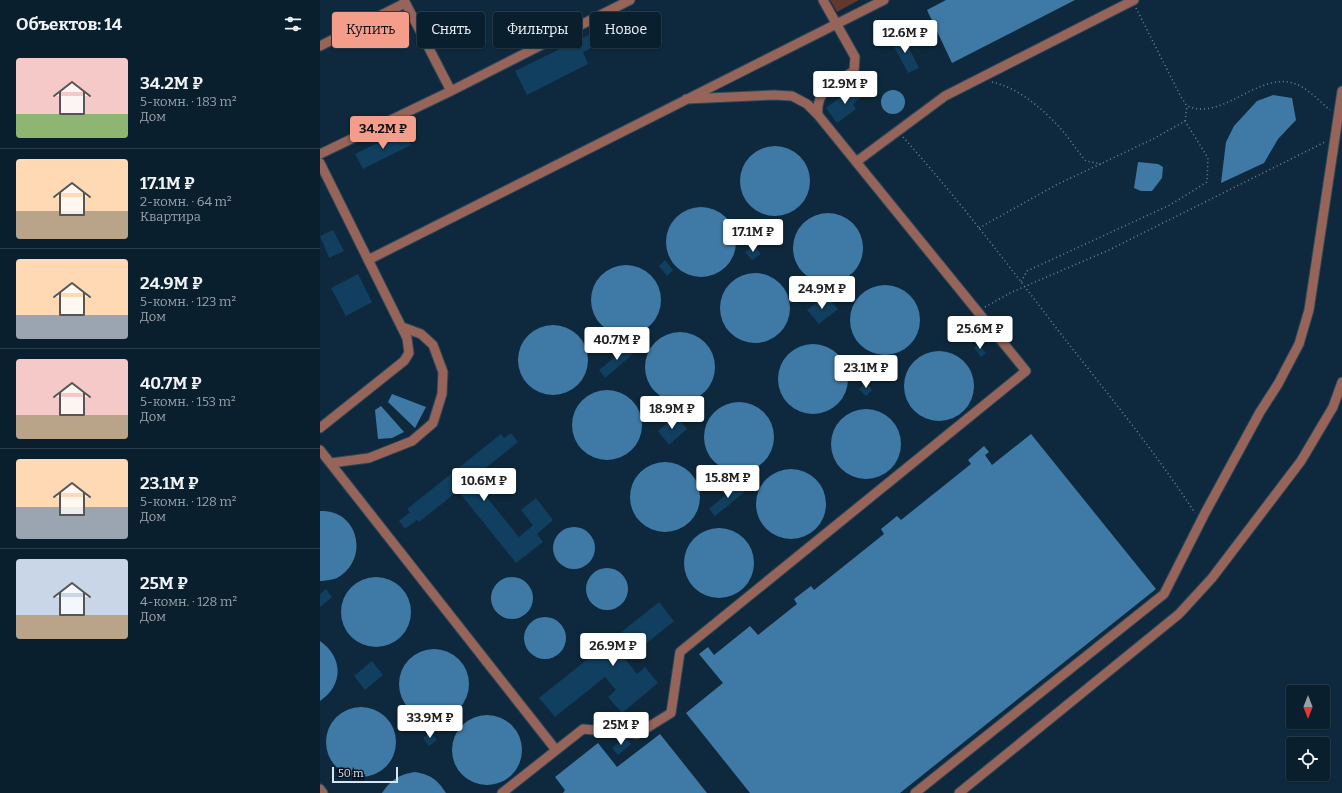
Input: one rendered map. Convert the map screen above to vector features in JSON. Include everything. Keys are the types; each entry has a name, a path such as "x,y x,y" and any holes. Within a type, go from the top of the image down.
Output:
{"lane":[{"path":"320,154 451,91 630,0"},
{"path":"818,115 817,106 819,98 828,87 854,71 855,57 823,0"},
{"path":"368,260 884,0"},
{"path":"320,46 404,1 451,91"},
{"path":"856,162 945,96 1133,1"},
{"path":"915,793 1164,594 1201,521 1260,412 1278,384 1300,344 1309,310 1342,91"},
{"path":"502,793 583,729 637,734 671,713 680,652 1026,371 818,115 807,104 792,96 774,95 686,100"},
{"path":"320,163 402,327 407,338 409,353 404,361 320,428"},
{"path":"331,463 369,458 412,441 433,422 442,394 443,372 433,345 421,334 402,327"},
{"path":"959,793 1179,614 1212,578 1301,461 1333,407 1342,382"},
{"path":"320,450 556,750"},
{"path":"320,790 323,793"}],"path":[{"path":"1021,282 1027,271 1170,205 1206,182 1208,158 1185,121 1187,106 1181,97 1133,1"},
{"path":"976,80 994,82 1018,92 1041,109 1062,130 1086,161 1101,164"},
{"path":"1187,106 1200,109 1217,106 1274,82 1293,83 1308,92 1338,117"},
{"path":"979,228 1056,185 1153,139 1185,121"},
{"path":"897,131 942,181 1025,287 1118,408 1201,521"},
{"path":"977,311 1025,287 1109,250 1194,206 1334,138"}],"shaded area":[{"path":"830,0 859,0 837,12"}],"water":[{"path":"946,0 1075,0 952,63 927,10"},
{"path":"893,90 898,91 904,97 904,107 898,113 893,114 888,113 882,107 881,102 882,97 888,91"},
{"path":"1273,95 1292,98 1296,120 1278,139 1264,163 1221,183 1226,142 1234,126 1257,101"},
{"path":"775,146 788,149 800,156 807,168 810,181 807,194 800,206 788,213 775,216 762,213 750,206 743,194 740,181 743,168 750,156 762,149"},
{"path":"1138,162 1158,164 1163,167 1162,178 1152,191 1141,191 1134,188"},
{"path":"701,207 714,210 726,217 733,229 736,242 733,255 726,267 714,274 701,277 688,274 676,267 669,255 666,242 669,229 676,217 688,210"},
{"path":"828,213 841,216 853,223 860,235 863,248 860,261 853,273 841,280 828,283 815,280 803,273 796,261 793,248 796,235 803,223 815,216"},
{"path":"626,265 639,268 651,275 658,287 661,300 658,313 651,325 639,332 626,335 613,332 601,325 594,313 591,300 594,287 601,275 613,268"},
{"path":"755,273 768,276 780,283 787,295 790,308 787,321 780,333 768,340 755,343 742,340 730,333 723,321 720,308 723,295 730,283 742,276"},
{"path":"885,285 898,288 910,295 917,307 920,320 917,333 910,345 898,352 885,355 872,352 860,345 853,333 850,320 853,307 860,295 872,288"},
{"path":"553,325 566,328 578,335 585,347 588,360 585,373 578,385 566,392 553,395 540,392 528,385 521,373 518,360 521,347 528,335 540,328"},
{"path":"680,332 693,335 705,342 712,354 715,367 712,380 705,392 693,399 680,402 667,399 655,392 648,380 645,367 648,354 655,342 667,335"},
{"path":"813,344 826,347 838,354 845,366 848,379 845,392 838,404 826,411 813,414 800,411 788,404 781,392 778,379 781,366 788,354 800,347"},
{"path":"939,351 952,354 964,361 971,373 974,386 971,399 964,411 952,418 939,421 926,418 914,411 907,399 904,386 907,373 914,361 926,354"},
{"path":"607,390 620,393 632,400 639,412 642,425 639,438 632,450 620,457 607,460 594,457 582,450 575,438 572,425 575,412 582,400 594,393"},
{"path":"392,394 426,407 415,428 388,402"},
{"path":"739,402 752,405 764,412 771,424 774,437 771,450 764,462 752,469 739,472 726,469 714,462 707,450 704,437 707,424 714,412 726,405"},
{"path":"381,406 404,432 392,438 378,439 375,410"},
{"path":"866,409 879,412 891,419 898,431 901,444 898,457 891,469 879,476 866,479 853,476 841,469 834,457 831,444 834,431 841,419 853,412"},
{"path":"1031,434 1156,589 900,793 750,793 686,713 723,683 699,654 708,647 714,655 750,626 758,635 797,604 794,599 811,586 814,590 884,534 881,529 897,516 901,520 971,464 968,460 984,446 989,452 985,455 992,465"},
{"path":"665,462 678,465 690,472 697,484 700,497 697,510 690,522 678,529 665,532 652,529 640,522 633,510 630,497 633,484 640,472 652,465"},
{"path":"791,469 804,472 816,479 823,491 826,504 823,517 816,529 804,536 791,539 778,536 766,529 759,517 756,504 759,491 766,479 778,472"},
{"path":"320,511 333,513 344,518 356,537 354,560 347,570 337,578 322,581 320,581"},
{"path":"570,527 578,527 586,530 592,536 595,548 592,560 586,566 578,569 570,569 562,566 556,560 553,552 553,544 556,536 562,530"},
{"path":"719,528 732,531 744,538 751,550 754,563 751,576 744,588 732,595 719,598 706,595 694,588 687,576 684,563 687,550 694,538 706,531"},
{"path":"603,568 611,568 619,571 625,577 628,589 625,601 619,607 611,610 603,610 595,607 589,601 586,593 586,585 589,577 595,571"},
{"path":"376,577 389,580 401,587 408,599 411,612 408,625 401,637 389,644 376,647 363,644 351,637 344,625 341,612 344,599 351,587 363,580"},
{"path":"508,577 516,577 524,580 530,586 533,598 530,610 524,616 516,619 508,619 500,616 494,610 491,602 491,594 494,586 500,580"},
{"path":"541,617 549,617 557,620 563,626 566,638 563,650 557,656 549,659 541,659 533,656 527,650 524,642 524,634 527,626 533,620"},
{"path":"320,641 333,655 338,671 337,679 333,687 320,701"},
{"path":"434,649 447,652 459,659 466,671 469,684 466,697 459,709 447,716 434,719 421,716 409,709 402,697 399,684 402,671 409,659 421,652"},
{"path":"361,707 374,710 386,717 393,729 396,742 393,755 386,767 374,774 361,777 348,774 336,767 329,755 326,742 329,729 336,717 348,710"},
{"path":"487,715 500,718 512,725 519,737 522,750 519,763 512,775 500,782 487,785 474,782 462,775 455,763 452,750 455,737 462,725 474,718"},
{"path":"660,734 707,793 563,793 565,790 555,777 598,743 617,767"},
{"path":"415,772 433,778 440,784 446,793 382,793 396,778"}],"building":[{"path":"590,34 590,48 591,48 583,52 588,64 527,95 515,71 562,48 582,48 582,38"},
{"path":"903,36 919,68 908,73 891,41"},
{"path":"855,86 863,96 853,104 856,109 837,123 826,108"},
{"path":"404,130 411,145 363,169 355,154"},
{"path":"333,230 344,251 329,258 320,236"},
{"path":"754,245 761,254 752,260 745,252"},
{"path":"665,260 673,270 667,276 659,266"},
{"path":"358,274 372,302 346,316 331,288"},
{"path":"826,295 838,309 819,324 807,310"},
{"path":"979,344 986,353 981,357 974,348"},
{"path":"629,345 635,352 605,378 599,370"},
{"path":"866,383 872,390 866,396 859,389"},
{"path":"676,416 687,429 669,445 658,431"},
{"path":"511,433 518,442 472,479 519,537 533,525 521,510 536,498 553,520 537,534 543,542 516,563 458,491 419,522 417,520 405,529 399,521 410,512 407,509 501,434 504,438"},
{"path":"741,482 747,490 715,516 709,509"},
{"path":"326,589 332,597 320,607 320,594"},
{"path":"659,602 674,621 626,660 637,674 645,667 658,683 622,713 608,697 616,690 605,677 555,717 539,698"},
{"path":"372,661 383,675 365,690 354,676"},
{"path":"430,732 437,740 429,746 423,738"},
{"path":"623,739 627,739 631,744 618,755 612,748"}]}
